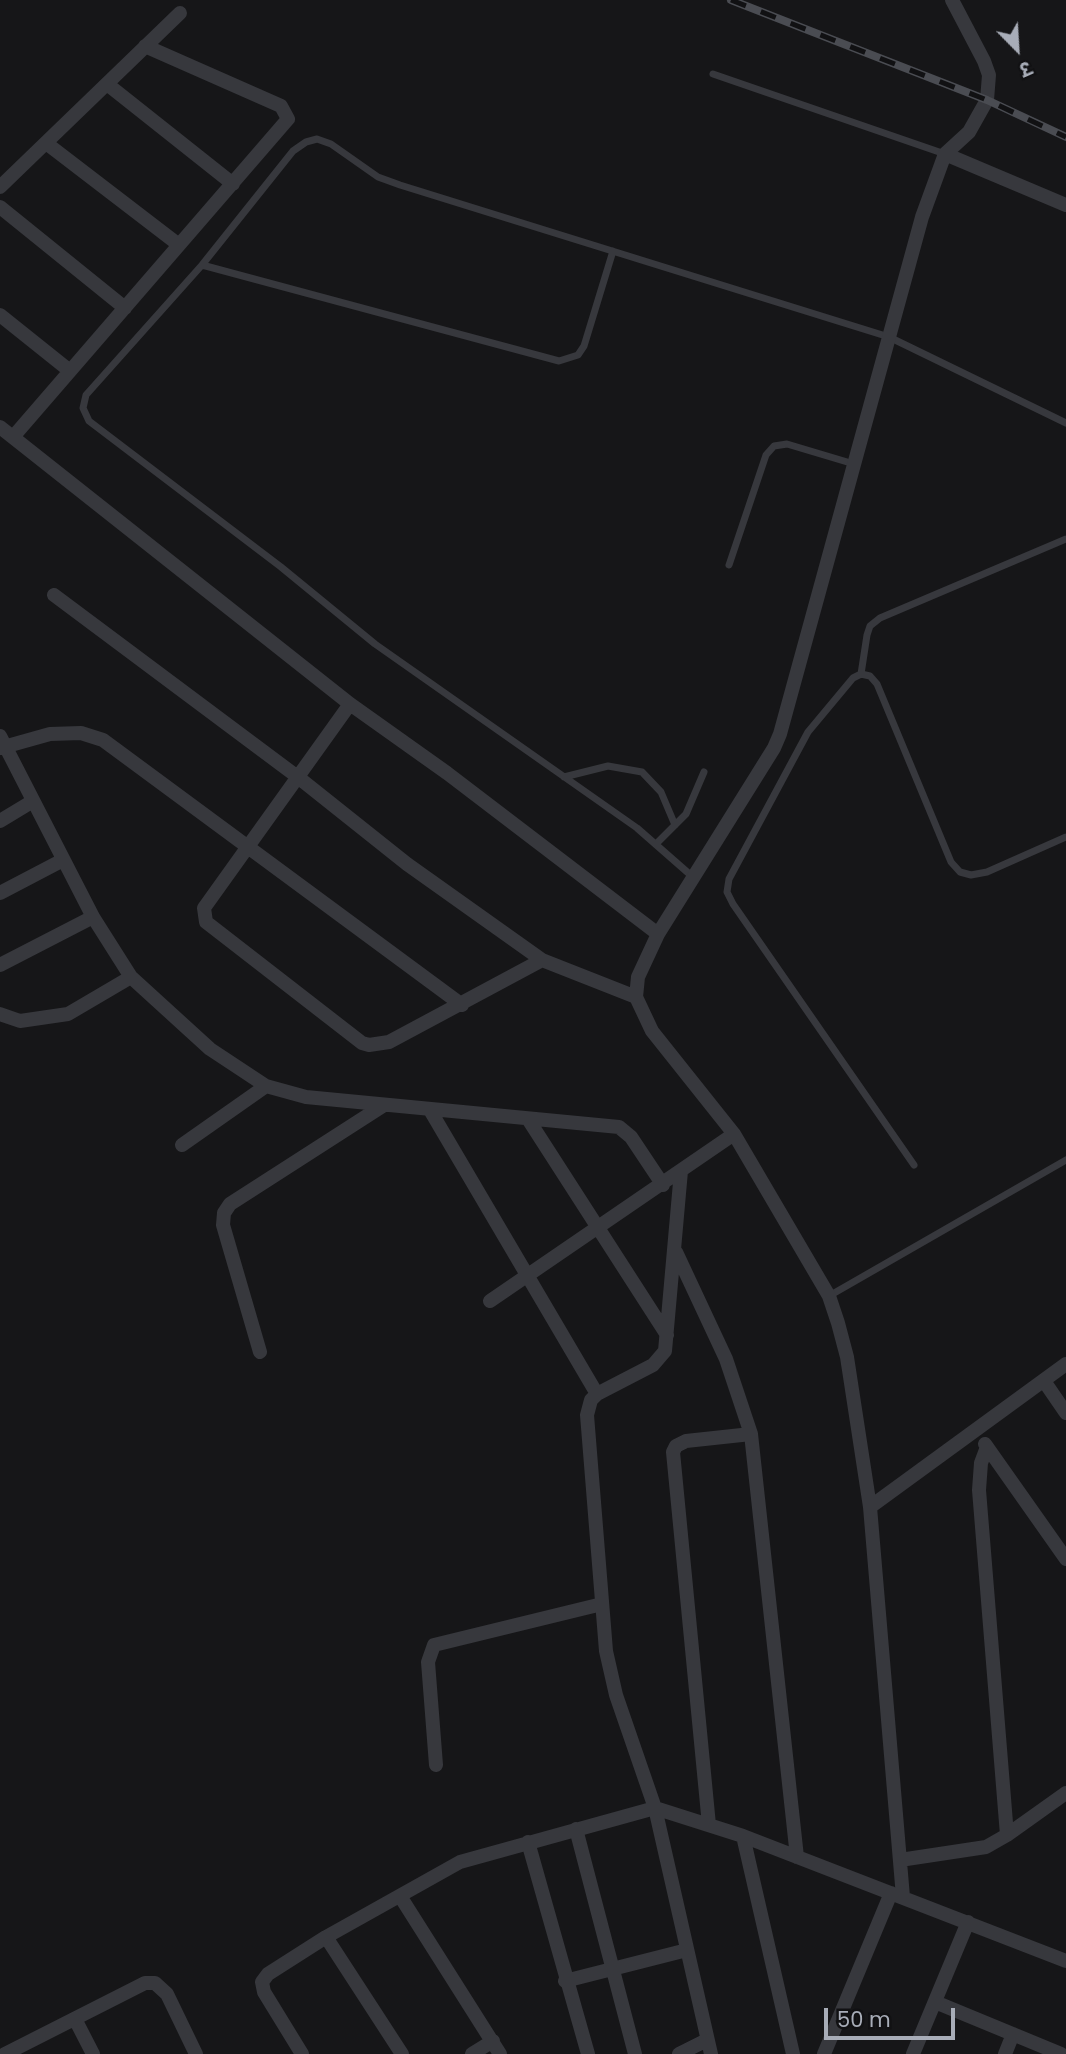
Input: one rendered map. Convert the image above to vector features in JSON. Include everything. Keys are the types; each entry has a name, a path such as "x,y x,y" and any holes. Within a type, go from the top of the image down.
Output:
{"street":[{"path":"824,2054 897,1895 900,1860 870,1507 847,1357 829,1296 729,1137 652,1031 636,997 638,978 658,934 695,878 780,734 922,217 946,154 969,132 987,100 989,75 952,0"},
{"path":"0,187 180,13"},
{"path":"13,437 286,123 285,110 145,46"},
{"path":"107,83 233,184"},
{"path":"46,143 179,245"},
{"path":"946,154 1066,205"},
{"path":"0,207 125,307"},
{"path":"0,315 70,371"},
{"path":"0,427 350,704 447,773 658,934"},
{"path":"54,595 299,778 407,863 542,960 636,997"},
{"path":"350,704 204,908 206,922 362,1043 389,1042 542,960"},
{"path":"462,1004 103,740 81,733 50,734 2,743 93,917 131,977 210,1049 266,1086 306,1097 620,1127 631,1137 663,1185"},
{"path":"0,821 33,801"},
{"path":"0,893 63,860"},
{"path":"0,965 93,917"},
{"path":"0,1014 20,1021 68,1014 131,977"},
{"path":"182,1145 266,1086"},
{"path":"260,1352 223,1225 224,1213 230,1204 384,1105"},
{"path":"430,1110 597,1394"},
{"path":"528,1119 596,1229 667,1335"},
{"path":"490,1301 663,1185 729,1137"},
{"path":"680,2054 709,2047 654,1808 610,1673 587,1415 591,1400 597,1394 659,1361 665,1351 676,1251 681,1171"},
{"path":"676,1251 726,1359 751,1434 797,1857"},
{"path":"870,1507 1066,1364"},
{"path":"1044,1381 1066,1413"},
{"path":"976,1431 1066,1559"},
{"path":"709,1825 673,1452 676,1446 686,1441 751,1434"},
{"path":"987,1447 981,1463 979,1490 1007,1835"},
{"path":"436,1765 428,1662 434,1645 602,1604"},
{"path":"900,1860 971,1851 1007,1835 1066,1793"},
{"path":"302,2054 264,1992 262,1982 268,1974 327,1937 460,1862 654,1808 743,1836 1066,1961"},
{"path":"576,1829 635,2054"},
{"path":"743,1836 793,2054"},
{"path":"528,1842 565,1981 588,2054"},
{"path":"400,1896 496,2047 472,2054"},
{"path":"913,2054 968,1922"},
{"path":"327,1937 402,2054"},
{"path":"565,1981 687,1950"},
{"path":"5,2054 145,1983 155,1983 167,1994 196,2054"},
{"path":"935,2002 1061,2054"},
{"path":"75,2019 93,2054"},
{"path":"1005,2054 1013,2034"}],"lane":[{"path":"713,74 946,154"},
{"path":"695,878 657,844 375,644 281,567 89,421 83,408 86,395 202,265 293,151 306,142 317,139 331,144 377,177 890,337 1066,423"},
{"path":"202,265 559,361 578,355 584,346 613,251"},
{"path":"729,565 766,455 774,446 787,444 855,464"},
{"path":"861,674 870,626 880,618 1066,539"},
{"path":"914,1165 727,892 729,879 808,732 853,678 861,674 870,676 877,684 951,862 960,872 971,875 987,872 1066,837"},
{"path":"564,777 608,766 642,772 661,792 675,825"},
{"path":"657,844 691,806 704,772"},
{"path":"829,1296 1066,1160"}],"railway":[{"path":"731,0 987,100 1066,137"}]}
